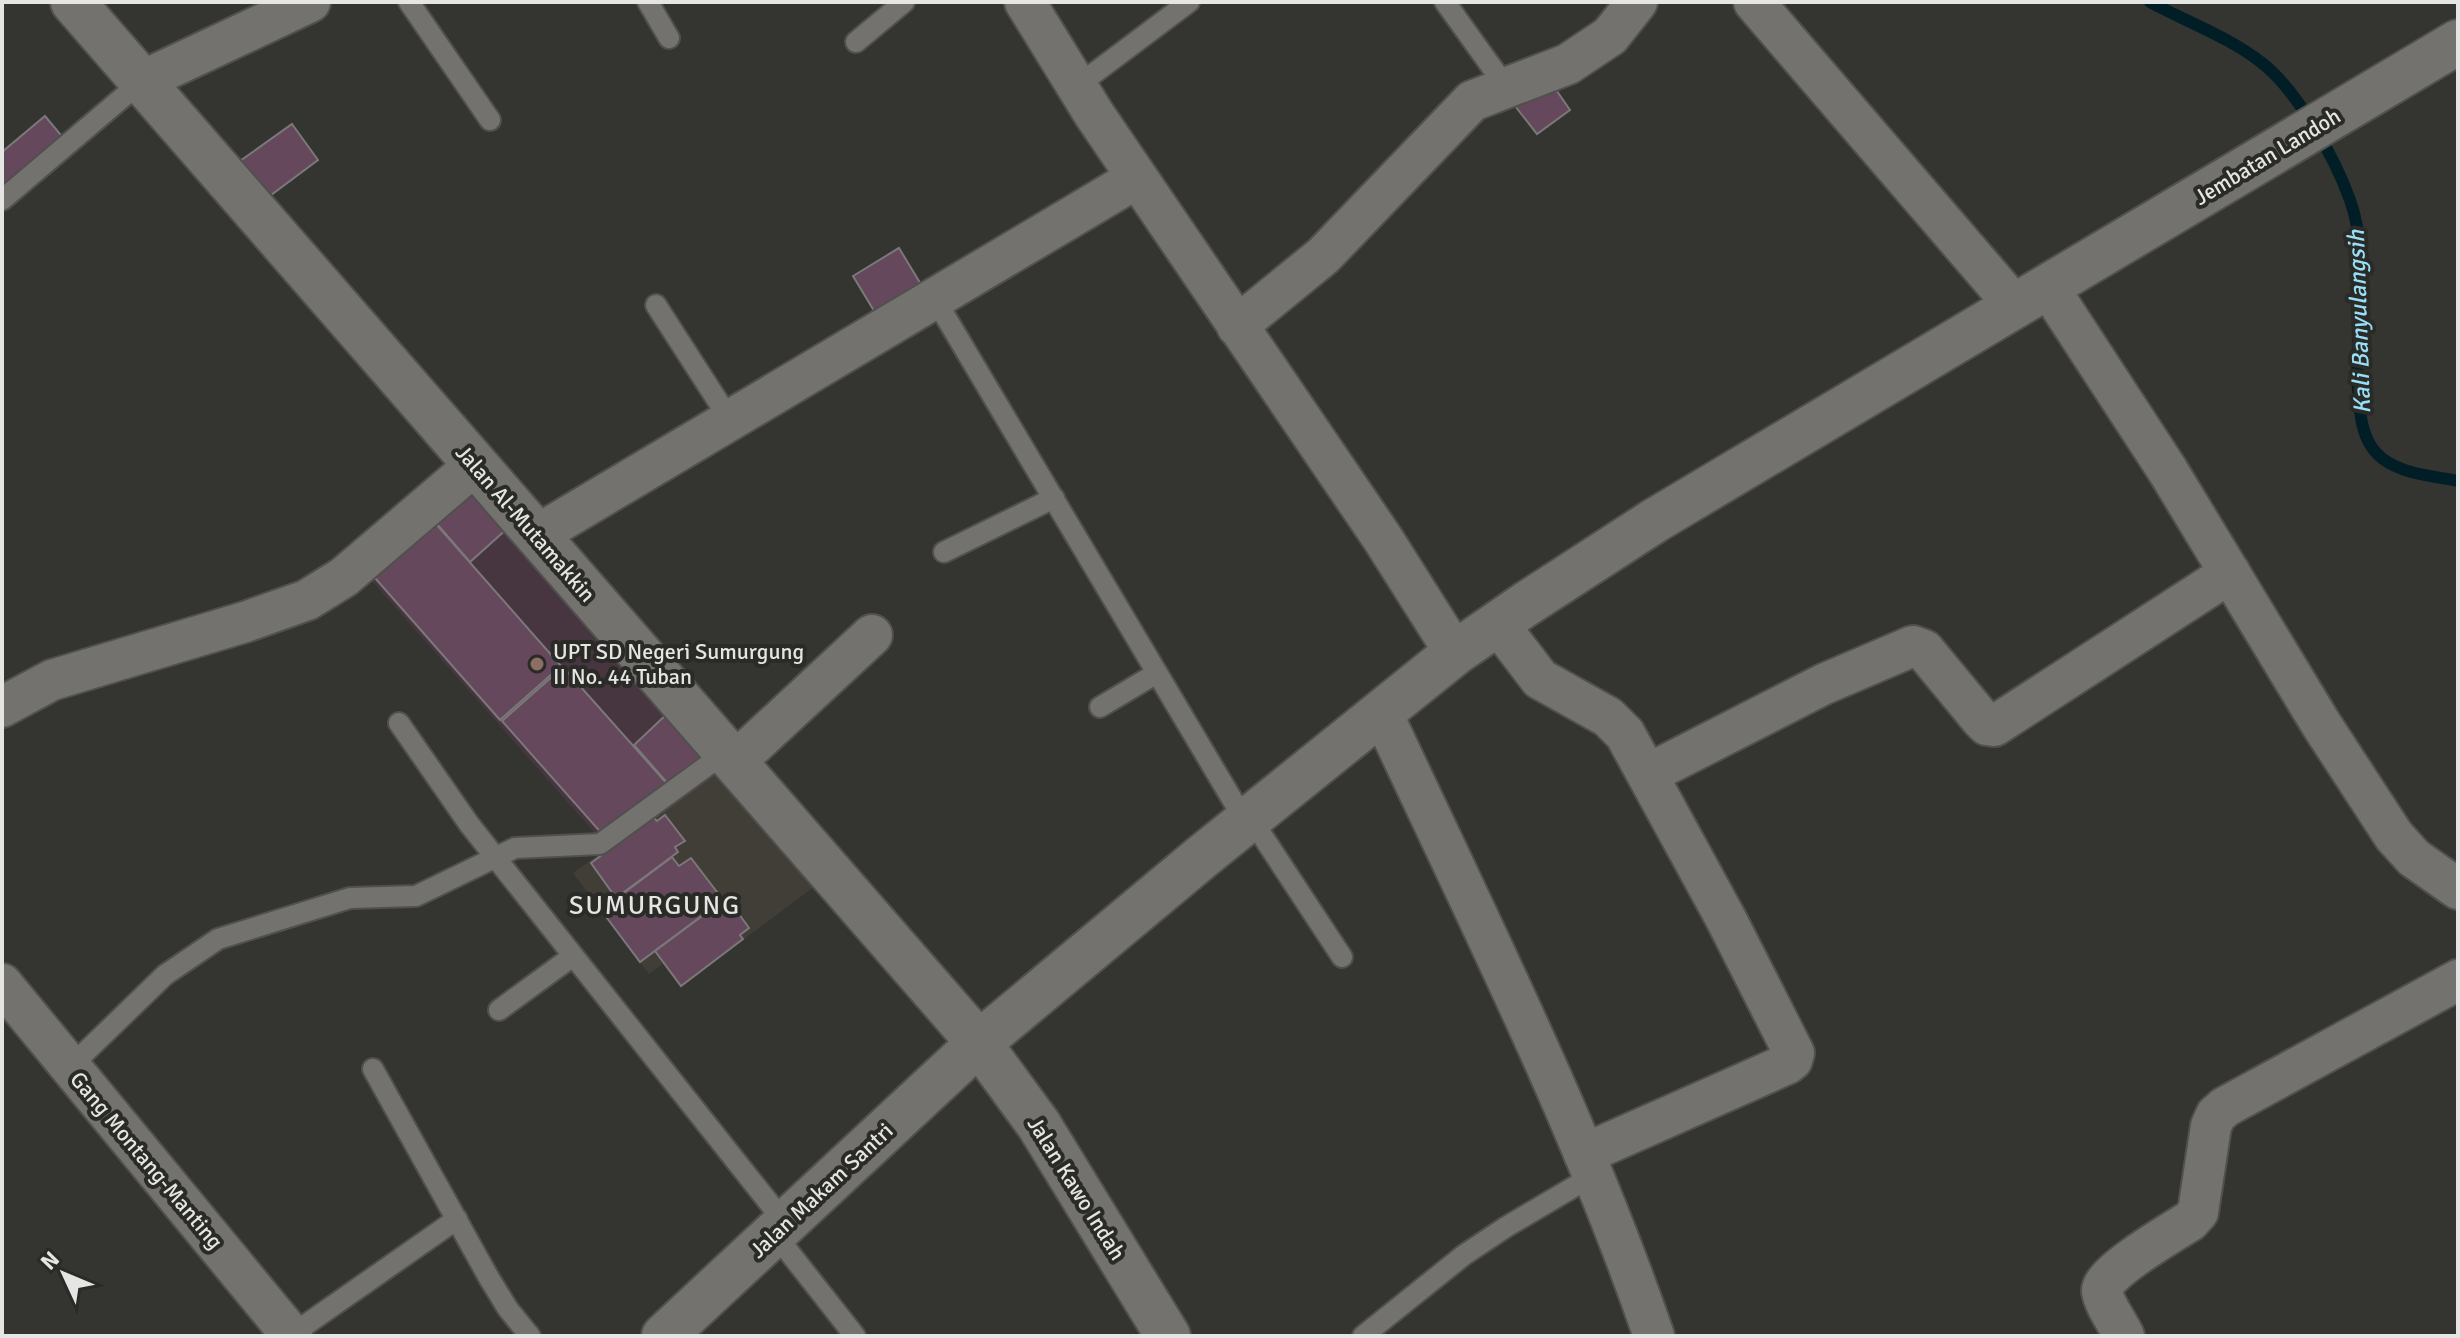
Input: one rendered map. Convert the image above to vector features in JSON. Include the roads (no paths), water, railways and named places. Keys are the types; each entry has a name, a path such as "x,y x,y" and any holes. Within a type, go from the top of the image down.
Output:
{"street":[{"name":"Jalan Al-Mutamakkin","path":"73,2 979,1043"},
{"path":"142,81 310,2"},
{"path":"1025,2 1137,178 1383,539 1455,653"},
{"path":"1237,326 1323,256 1472,101 1568,64 1610,36 1637,2"},
{"path":"1754,2 2032,297 2168,471 2321,724 2394,836 2414,858 2458,889"},
{"name":"Jembatan Landoh","path":"1498,624 1654,521 2458,42"},
{"path":"537,535 1137,178"},
{"path":"2,707 52,680 259,618 307,600 344,577 475,465"},
{"path":"1648,774 1813,690 1913,646 1924,650 1987,725 1997,725 2230,573"},
{"path":"1498,624 1540,679 1619,726 1733,932 1793,1050 1794,1056 1787,1064 1589,1165"},
{"name":"Jalan Makam Santri","path":"664,1336 979,1043 1381,711 1498,624"},
{"path":"730,757 872,635"},
{"path":"1381,711 1526,1021 1589,1165 1623,1247 1654,1336"},
{"path":"2124,1336 2102,1293 2102,1284 2113,1272 2190,1221 2198,1212 2211,1126 2221,1110 2458,980"},
{"name":"Gang Montang-Manting","path":"2,984 292,1335"},
{"name":"Jalan Kawo Indah","path":"979,1043 1039,1125 1168,1336"}],"lane":[{"path":"409,2 490,120"},
{"path":"648,2 669,38"},
{"path":"856,42 904,2"},
{"path":"1077,86 1189,2"},
{"path":"1445,2 1506,87"},
{"path":"2,200 142,81"},
{"path":"935,299 1157,673 1248,819 1342,957"},
{"path":"656,305 730,420"},
{"path":"944,552 1054,498"},
{"path":"1100,707 1157,673"},
{"path":"399,723 494,856 780,1228 855,1336"},
{"path":"70,1067 158,981 218,939 350,898 416,896 494,856 521,846 600,844 730,757"},
{"path":"499,1010 573,956"},
{"path":"373,1069 508,1309 530,1336"},
{"path":"1363,1336 1472,1249 1589,1165"},
{"path":"292,1335 457,1219"}],"waterway":[{"name":"Kali Banyulangsih","path":"2150,2 2222,38 2262,63 2288,90 2314,126 2343,183 2357,227 2361,282 2358,396 2367,438 2375,452 2391,464 2419,474 2458,481"}],"place":[{"name":"UPT SD Negeri Sumurgung II No. 44 Tuban","path":"537,664"}],"district":[{"name":"SUMURGUNG","path":"655,905"}]}
